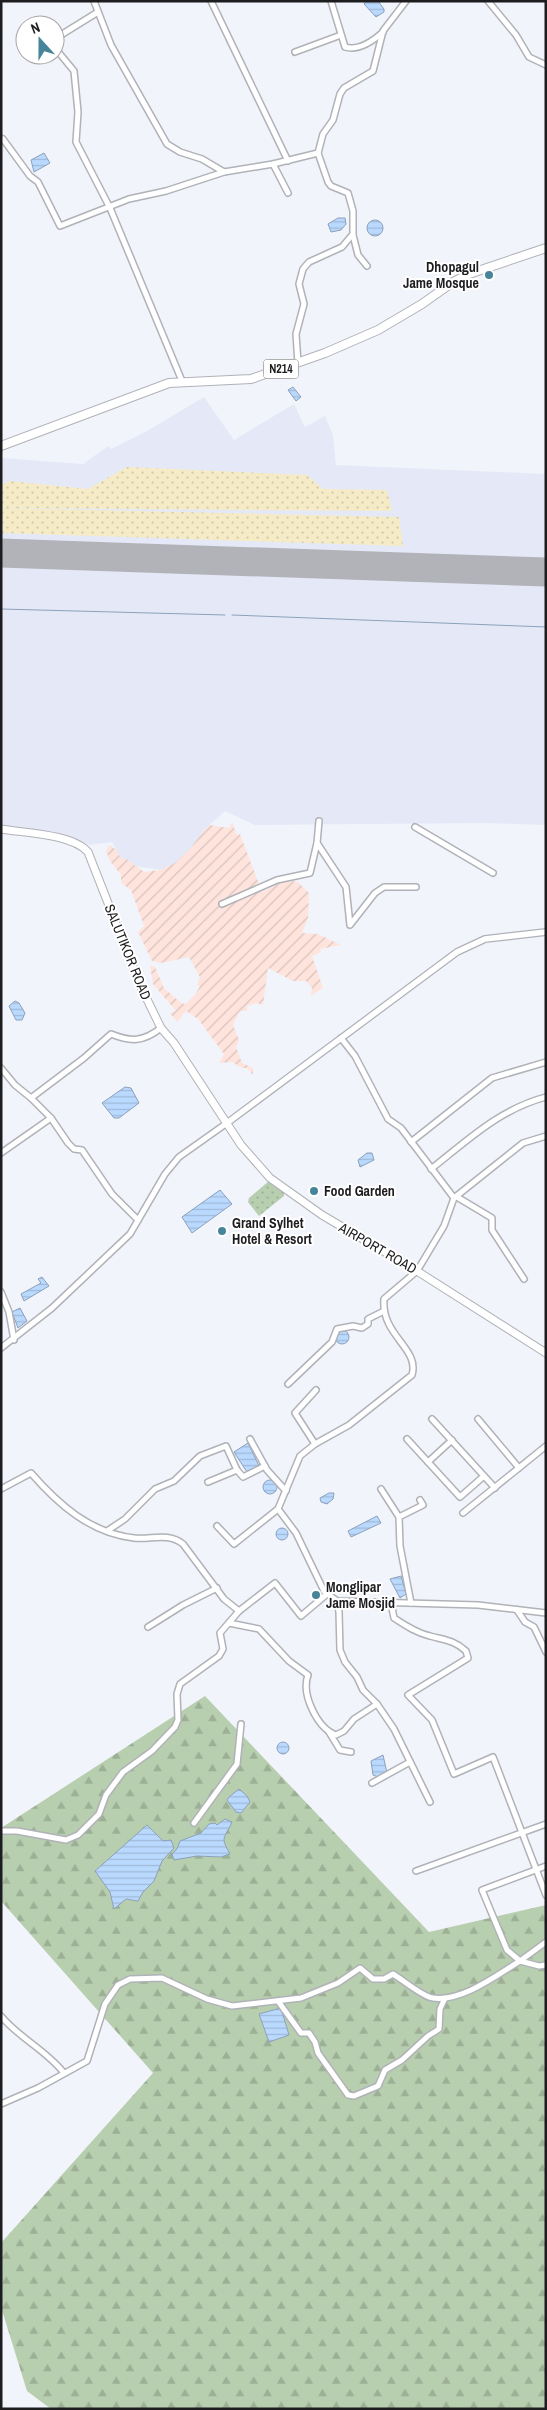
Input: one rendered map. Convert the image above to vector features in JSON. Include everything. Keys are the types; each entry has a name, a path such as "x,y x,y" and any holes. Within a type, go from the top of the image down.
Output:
{"highway":[{"name":"N214","path":"1,446 148,389 182,381 252,379 298,363 378,330 422,304 453,282 469,274 546,248"}],"main road":[{"name":"SALUTIKOR ROAD","path":"1,829 70,840 88,852 141,987 161,1028 174,1043 227,1123"},
{"name":"AIRPORT ROAD","path":"227,1123 256,1165 270,1178 322,1215 417,1271 546,1353"}],"street":[{"path":"94,1 111,45 168,144 180,152 202,158 224,172"},
{"path":"210,1 288,161"},
{"path":"331,1 345,47 349,48 364,44 383,32 406,1"},
{"path":"488,1 516,35 529,57 546,65"},
{"path":"65,32 98,12"},
{"path":"367,266 358,255 353,234 353,211 348,193 328,182 318,153 323,134 333,120 340,94 344,88 373,70 383,32"},
{"path":"295,52 341,35"},
{"path":"65,60 74,71 78,112 76,142 110,208 182,381"},
{"path":"3,139 30,176 38,182 60,226 130,200 224,172 288,161 318,153"},
{"path":"273,164 288,193"},
{"path":"298,363 296,334 304,304 299,284 303,269 309,262 342,247 353,234"},
{"path":"222,904 277,880 310,872 317,843 319,821"},
{"path":"416,827 493,873"},
{"path":"317,843 346,887 350,925 375,892 384,888 416,887"},
{"path":"1,1348 14,1340 52,1308 130,1234 165,1174 179,1157 457,952 485,939 546,932"},
{"path":"31,1098 84,1058 111,1034 129,1041 138,1041 161,1028"},
{"path":"341,1038 355,1056 388,1119 401,1128 431,1169 456,1198 492,1218 492,1230 524,1279"},
{"path":"411,1142 492,1078 546,1062"},
{"path":"1,1068 51,1118 68,1143 74,1149 82,1150 112,1194 138,1220"},
{"path":"1,1081 8,1077"},
{"path":"431,1169 501,1114 525,1103 546,1097"},
{"path":"1,1153 51,1118"},
{"path":"217,1526 234,1544 278,1509 300,1456 315,1444 349,1425 412,1375 415,1365 411,1354 393,1334 384,1311 384,1300 417,1271 444,1226 456,1198 523,1143 546,1136"},
{"path":"1,1292 9,1312 14,1340"},
{"path":"288,1384 332,1342 337,1329 353,1326 362,1328 368,1324 368,1320 384,1311"},
{"path":"315,1444 295,1413 316,1390"},
{"path":"432,1418 495,1488"},
{"path":"478,1420 519,1468"},
{"path":"250,1439 264,1466 286,1491"},
{"path":"407,1439 460,1497 484,1476"},
{"path":"428,1462 452,1440"},
{"path":"107,1532 125,1519 154,1489 174,1482 200,1456 226,1446 237,1470 243,1477 264,1466"},
{"path":"463,1513 546,1446"},
{"path":"208,1482 237,1470"},
{"path":"1,1489 30,1473 67,1510 107,1532 135,1538 175,1539 183,1544 224,1599 239,1612"},
{"path":"381,1489 398,1517 400,1546 411,1603"},
{"path":"398,1517 423,1505 420,1500"},
{"path":"278,1509 296,1533 328,1594 337,1601 478,1605 546,1613"},
{"path":"1,1831 17,1831 66,1840 78,1835 100,1814 106,1795 124,1772 152,1751 175,1727 178,1720 177,1694 180,1684 219,1656 223,1649 220,1633 239,1612 275,1583 301,1616 328,1594"},
{"path":"148,1627 183,1605 217,1588"},
{"path":"337,1601 340,1612 340,1650 345,1662 358,1677 363,1690 377,1704 394,1729 430,1802"},
{"path":"391,1602 394,1618 411,1629 430,1636 446,1638 466,1651 468,1658 408,1695 432,1720 454,1774 494,1757 546,1895"},
{"path":"517,1610 525,1622 534,1627 546,1652"},
{"path":"229,1623 259,1629 288,1661 304,1670 308,1675 305,1684 308,1698 340,1750 351,1752"},
{"path":"328,1732 336,1735 344,1731 354,1719 377,1704"},
{"path":"194,1823 237,1764 241,1724"},
{"path":"372,1783 410,1762"},
{"path":"416,1871 546,1824"},
{"path":"546,1866 482,1890 507,1950 520,1961 539,1966 546,1965"},
{"path":"1,2104 38,2088 87,2061 105,2004 118,1984 130,1979 162,1978 207,1999 232,2006 301,1998 338,1983 360,1968 373,1979 384,1979 393,1974 431,1998 445,1998 475,1989 546,1942"},
{"path":"278,2002 301,2033 309,2033 315,2042 318,2053 348,2095 354,2096 378,2086 384,2070 402,2060 428,2036 439,2029 440,2009 445,1998"},
{"path":"1,2016 8,2024 50,2058 64,2073"}],"shaded area":[{"path":"204,397 234,440 294,404 305,427 325,416 333,435 336,465 546,474 546,825 483,823 255,825 225,811 204,830 190,849 175,863 160,870 135,866 128,860 120,857 112,842 90,845 68,837 1,826 1,458 83,464 108,446 111,449 147,431"},
{"path":"232,822 237,835 240,834 262,892 286,880 298,882 309,893 308,918 302,933 318,934 341,945 320,949 321,952 312,956 323,988 311,996 312,988 306,981 293,981 268,968 263,1005 257,1003 247,1006 247,1011 240,1011 233,1025 239,1040 236,1047 242,1063 253,1068 253,1075 247,1068 242,1068 232,1062 219,1063 224,1054 198,1019 186,1011 177,1022 170,1013 176,1011 153,984 150,965 155,967 164,988 181,1003 185,1004 195,995 200,986 197,985 200,977 189,957 161,963 152,961 138,932 144,926 131,890 121,883 121,875 110,861 106,851 110,845 144,872 160,870 178,860 209,825 229,828"}],"green space":[{"path":"269,1181 284,1191 284,1196 259,1216 248,1202 249,1198"},
{"path":"205,1696 429,1932 546,1905 546,2409 51,2409 27,2391 1,2307 1,2243 153,2073 1,1901 1,1828"}],"sand":[{"path":"127,467 307,475 323,489 387,490 392,511 1,508 1,485 9,481 88,489"},
{"path":"1,508 399,517 403,546 1,533"}],"water":[{"path":"366,1 378,1 384,12 376,17 364,4"},
{"path":"44,153 50,163 34,172 31,160"},
{"path":"338,218 345,218 346,224 341,230 331,232 328,224"},
{"path":"372,220 378,220 383,225 381,234 372,236 367,231 367,225"},
{"path":"293,387 301,397 296,401 288,390"},
{"path":"15,1001 19,1003 25,1013 22,1020 16,1020 9,1006"},
{"path":"125,1087 131,1088 139,1103 119,1118 114,1118 102,1103"},
{"path":"367,1153 372,1153 374,1160 360,1167 358,1160"},
{"path":"220,1190 232,1204 192,1233 182,1217"},
{"path":"42,1277 49,1286 24,1301 21,1294 41,1283 38,1279"},
{"path":"20,1308 27,1321 18,1328 12,1312"},
{"path":"342,1330 347,1332 349,1337 347,1342 342,1344 337,1342 335,1337 337,1332"},
{"path":"248,1443 259,1466 247,1472 234,1452"},
{"path":"267,1480 273,1480 277,1487 273,1494 267,1494 263,1490 263,1484"},
{"path":"329,1493 334,1493 333,1499 327,1504 321,1502 320,1498"},
{"path":"377,1516 381,1523 351,1537 348,1531"},
{"path":"280,1528 284,1528 288,1534 284,1540 280,1540 276,1536 276,1532"},
{"path":"401,1576 406,1594 400,1598 390,1579"},
{"path":"281,1742 285,1742 289,1748 285,1754 281,1754 277,1750 277,1746"},
{"path":"383,1755 387,1773 378,1777 373,1775 371,1761"},
{"path":"239,1789 247,1796 250,1802 241,1813 236,1812 227,1800"},
{"path":"225,1819 232,1822 224,1838 230,1854 221,1857 197,1856 174,1860 172,1854 177,1849 180,1841 201,1833 209,1824 215,1823 217,1825"},
{"path":"147,1825 163,1841 171,1840 174,1848 162,1861 154,1881 143,1892 138,1901 126,1899 114,1909 110,1892 95,1871"},
{"path":"281,2008 289,2035 269,2042 259,2014"}],"waterway":[{"path":"1,609 225,615"},
{"path":"232,615 546,627"}],"runway":[{"path":"1,553 546,572"}],"place":[{"name":"Dhopagul Jame Mosque","path":"489,275"},
{"name":"Food Garden","path":"314,1191"},
{"name":"Grand Sylhet Hotel & Resort","path":"222,1231"},
{"name":"Monglipar Jame Mosjid","path":"316,1595"}]}
